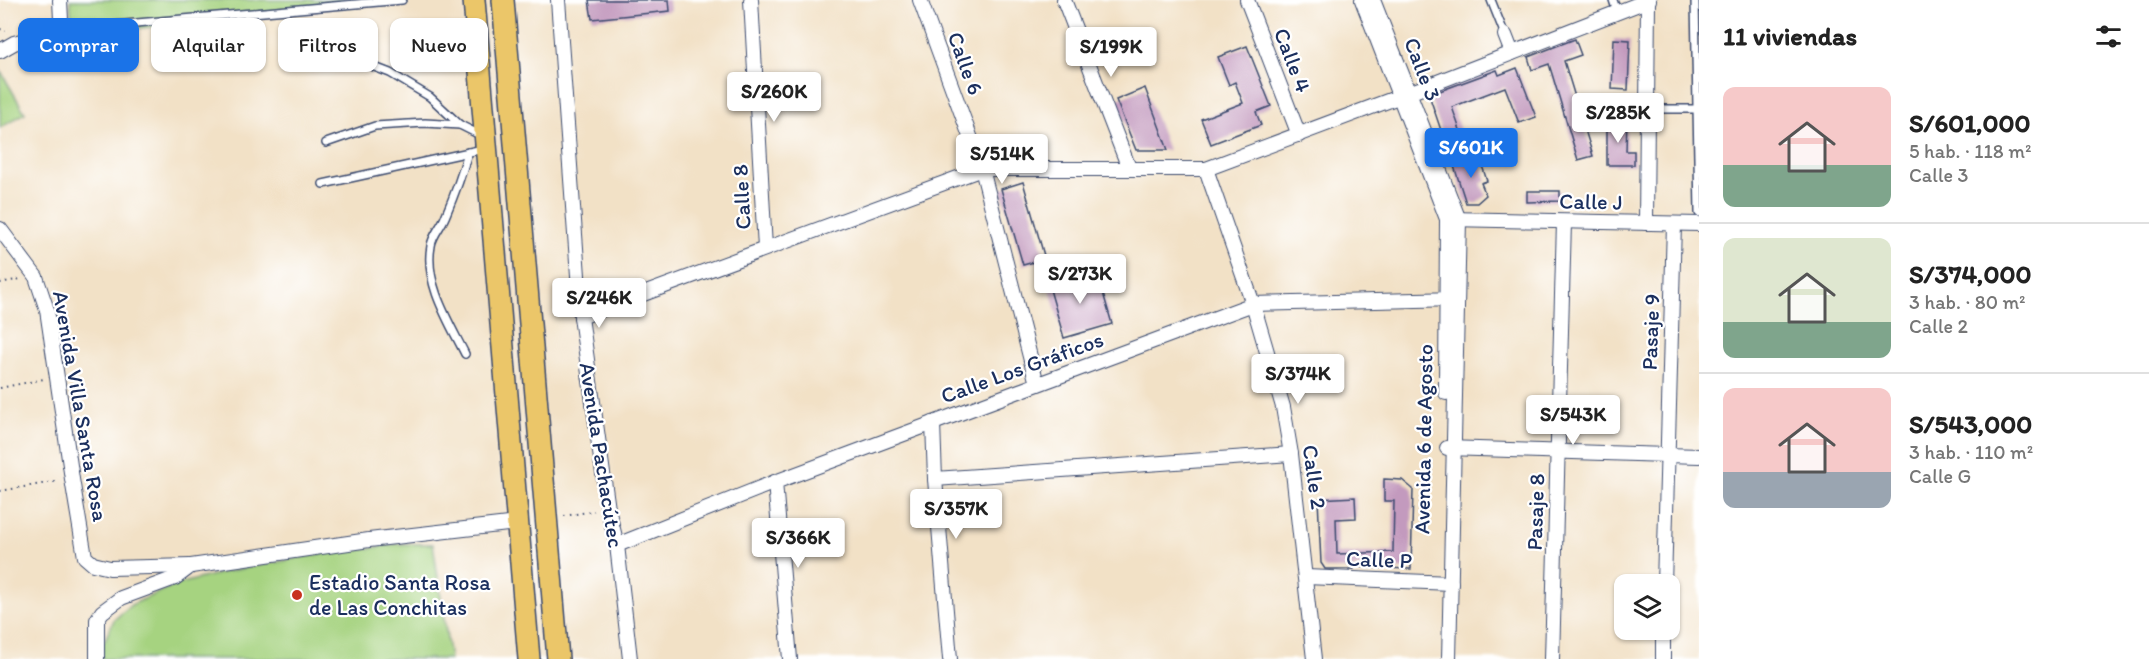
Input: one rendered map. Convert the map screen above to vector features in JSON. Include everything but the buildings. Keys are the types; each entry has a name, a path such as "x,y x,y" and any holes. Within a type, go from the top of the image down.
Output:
{"main road":[{"path":"474,0 479,146 501,311 529,659"},
{"path":"503,0 559,658"}],"street":[{"path":"60,0 61,18"},
{"name":"Avenida Pachacútec","path":"558,0 581,317 608,509 617,545 630,659"},
{"name":"Calle 8","path":"751,0 765,248"},
{"name":"Calle 6","path":"920,0 982,169 1037,384"},
{"path":"1064,0 1129,168"},
{"name":"Calle 4","path":"1247,0 1299,135"},
{"name":"Calle 3","path":"1362,0 1405,95"},
{"name":"Calle 3","path":"1373,0 1405,95 1453,220"},
{"path":"581,317 982,169 1206,169 1512,53 1615,6 1648,0 1646,223"},
{"path":"1505,35 1512,53"},
{"path":"0,51 18,42"},
{"name":"Calle 2","path":"1206,169 1253,304 1283,407 1306,577 1310,659"},
{"name":"Calle J","path":"1453,220 1699,224"},
{"name":"Avenida 6 de Agosto","path":"1440,659 1446,582 1453,220"},
{"name":"Pasaje 8","path":"1552,659 1564,222"},
{"name":"Pasaje 9","path":"1664,574 1674,224"},
{"name":"Avenida Villa Santa Rosa","path":"0,229 36,277 47,310 86,557 93,564 110,568 191,566"},
{"name":"Calle Los Gráficos","path":"617,545 775,482 1253,304 1452,299"},
{"path":"933,423 935,479 950,659"},
{"path":"1449,448 1699,456"},
{"path":"935,479 1291,454"},
{"path":"775,482 790,659"},
{"path":"97,659 97,621 102,612 121,598 175,578 191,566 369,540 517,523"},
{"name":"Calle P","path":"1306,577 1446,582"},
{"name":"Avenida 6 de Agosto","path":"1446,582 1449,659"},
{"path":"1663,640 1663,659"}],"lane":[{"path":"139,23 402,0"},
{"path":"1491,0 1505,35"},
{"path":"1695,0 1699,213"},
{"path":"378,68 430,97 479,146"},
{"path":"1647,109 1698,109"},
{"path":"326,143 375,126 425,123 460,125"},
{"path":"323,184 479,146"},
{"path":"465,354 444,313 431,274 431,245 462,175 479,146"}],"path":[{"path":"0,283 36,277"},
{"path":"0,388 56,377"},
{"path":"0,491 72,479"},
{"path":"558,517 608,509"}],"green space":[{"path":"70,0 387,0 230,18 151,18 151,27 139,28 139,18 72,18"},
{"path":"0,70 25,113 0,128"},
{"name":"Estadio Santa Rosa de Las Conchitas","path":"397,544 433,544 450,659 102,659 103,644 114,620 131,605 175,585 225,572 335,551"}],"place":[{"name":"Estadio Santa Rosa de Las Conchitas","path":"297,595"}]}
